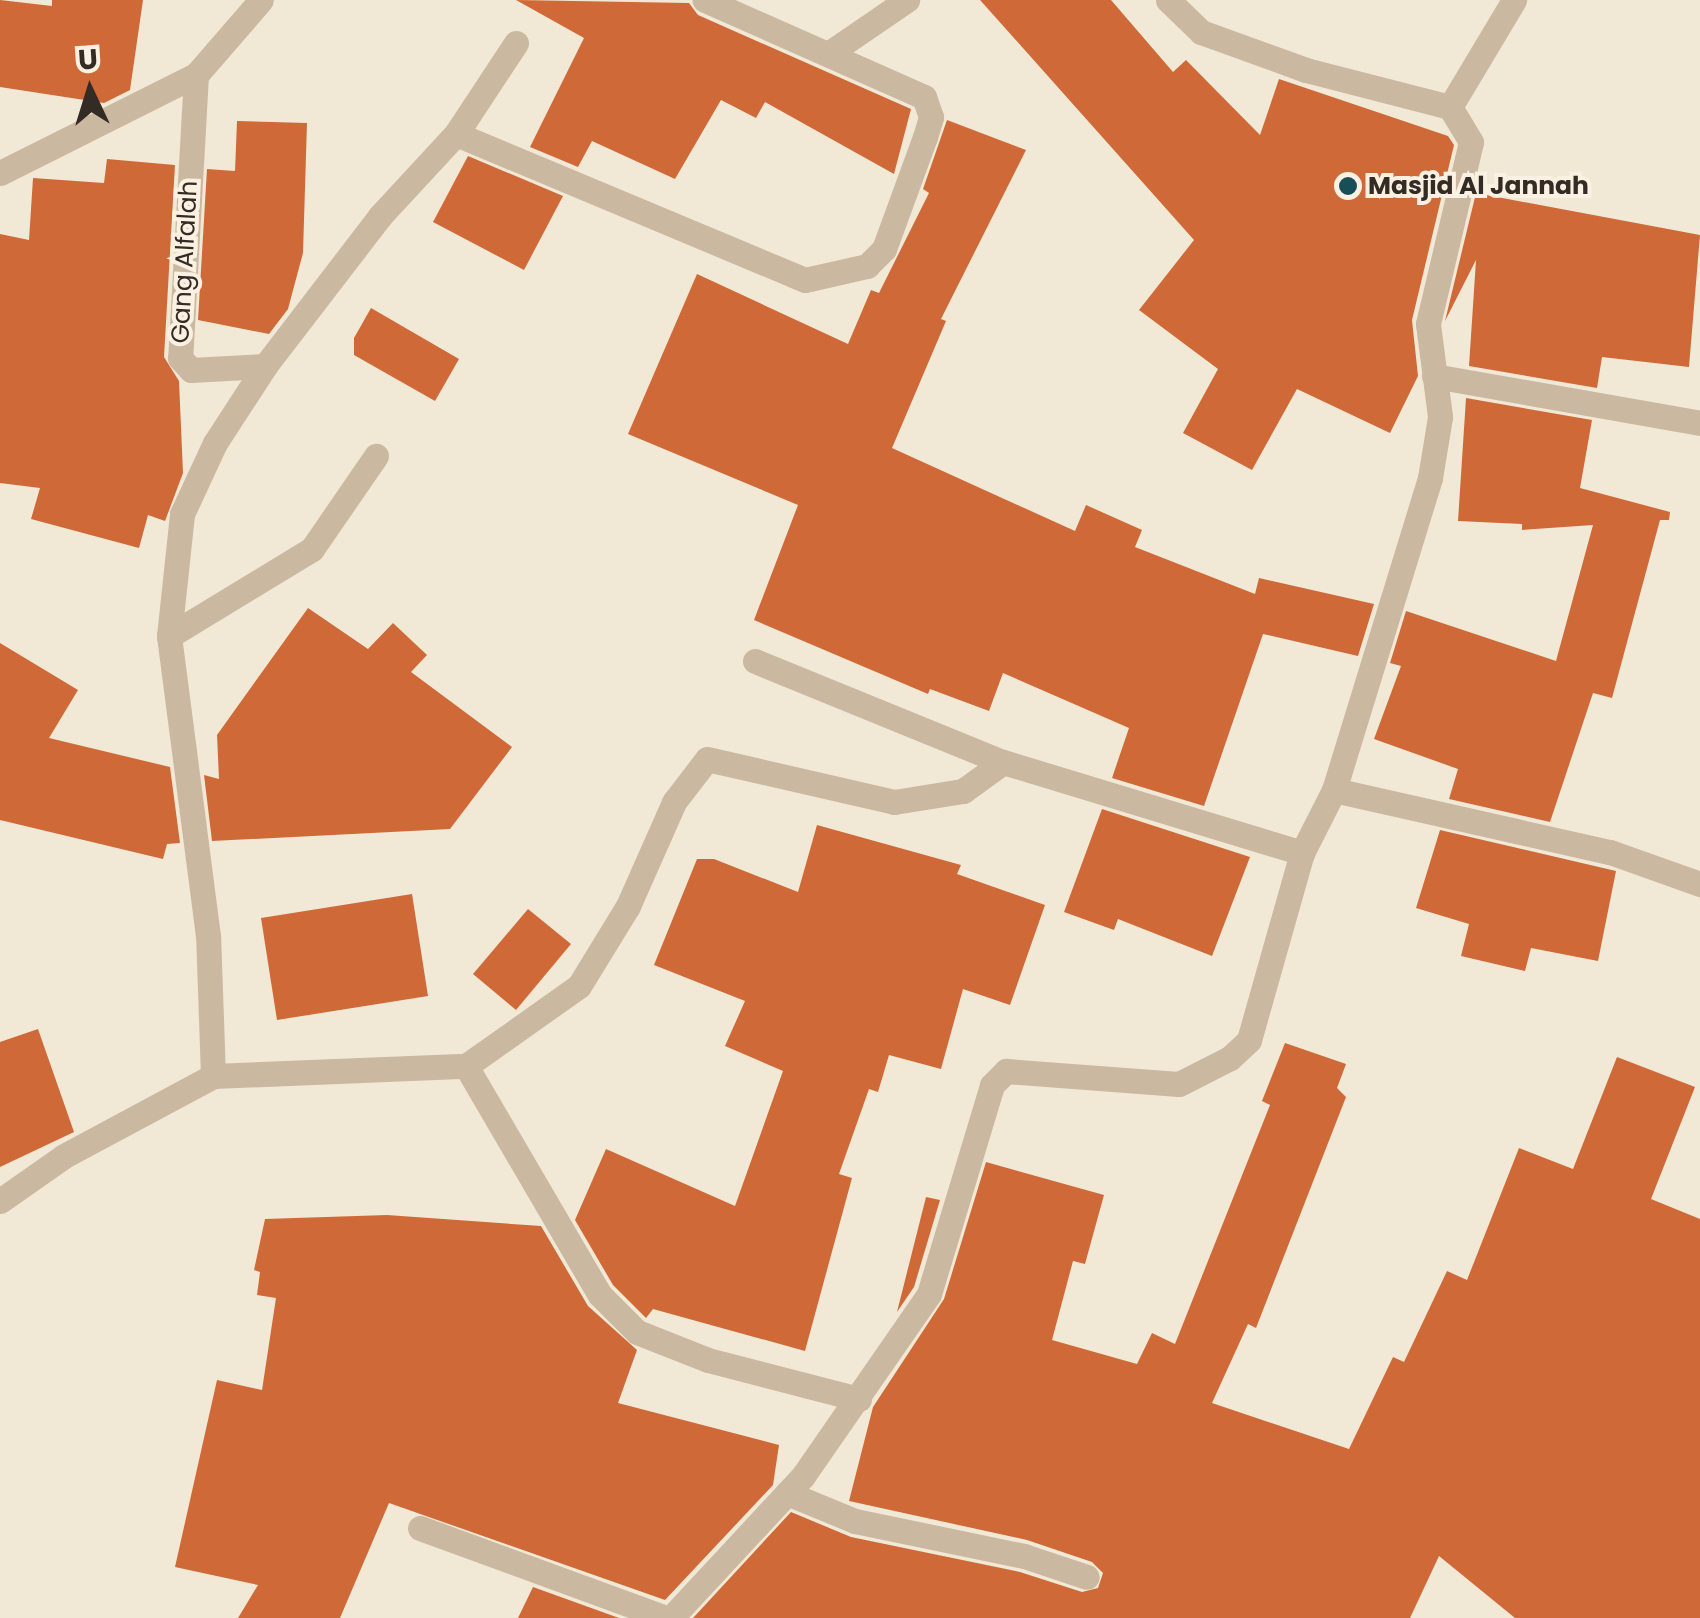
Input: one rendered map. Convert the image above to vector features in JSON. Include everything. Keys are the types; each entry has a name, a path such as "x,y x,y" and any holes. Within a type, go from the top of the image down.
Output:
{"street":[{"path":"0,173 196,75 261,0"},
{"path":"456,134 804,280 866,266 884,249 931,117 924,97 706,0"},
{"path":"828,54 907,0"},
{"path":"420,1528 668,1618 787,1494 928,1294 992,1086 1006,1071 1179,1084 1230,1058 1249,1040 1302,852 1334,790 1430,478 1440,417 1428,324 1471,142 1450,107 1306,70 1201,32 1168,0"},
{"path":"1450,107 1514,0"},
{"path":"213,1076 208,936 169,636 182,514 214,443 265,366 380,216 456,134 516,43"},
{"name":"Gang Alfalah","path":"196,75 180,358 190,370 265,366"},
{"path":"1434,376 1700,423"},
{"path":"169,636 312,549 376,456"},
{"path":"755,661 1003,762 1302,852"},
{"path":"0,1201 64,1156 213,1076 466,1066 579,986 628,906 674,802 707,760 894,802 963,791 1003,762"},
{"path":"1334,790 1610,852 1700,884"},
{"path":"466,1066 600,1296 637,1332 708,1360 858,1398"},
{"path":"787,1494 854,1521 1024,1556 1087,1577"}],"building":[{"path":"0,0 52,6 52,0 143,0 130,90 104,103 0,87"},
{"path":"516,0 689,3 698,15 911,109 894,174 765,102 756,118 721,100 675,179 592,141 578,167 530,147 584,38"},
{"path":"980,0 1111,0 1173,72 1186,60 1260,135 1279,79 1448,136 1454,145 1412,320 1418,376 1390,433 1297,389 1252,470 1183,433 1218,369 1139,310 1194,240"},
{"path":"947,120 1026,150 941,319 946,321 892,448 1075,531 1086,505 1142,530 1135,547 1255,594 1259,578 1374,604 1358,656 1263,634 1204,806 1112,778 1129,728 1003,673 989,711 930,689 928,694 754,620 798,505 628,434 697,274 848,344 871,290 879,293 929,193 923,189"},
{"path":"237,121 307,123 303,253 288,309 269,334 198,320 207,169 235,171"},
{"path":"468,156 563,196 524,270 433,222"},
{"path":"107,159 175,165 164,357 179,381 183,473 165,521 148,515 139,548 31,519 40,488 0,483 0,234 29,240 33,178 104,183"},
{"path":"1476,193 1700,235 1689,367 1602,357 1597,388 1469,366 1476,260 1445,321"},
{"path":"371,308 459,359 435,401 354,355 354,338"},
{"path":"1466,398 1592,420 1580,488 1670,512 1669,520 1660,520 1612,698 1593,693 1550,822 1449,799 1458,769 1374,739 1401,666 1390,663 1406,611 1556,661 1593,525 1522,530 1522,524 1458,521"},
{"path":"308,608 368,649 393,623 427,655 411,672 512,747 450,829 212,841 204,775 219,779 217,735"},
{"path":"0,643 78,690 49,738 170,767 180,843 167,844 163,859 0,820"},
{"path":"1102,809 1250,857 1212,956 1118,919 1114,930 1064,912"},
{"path":"817,825 961,865 957,874 1045,905 1010,1005 963,989 941,1069 889,1055 878,1092 869,1089 839,1174 852,1178 805,1351 653,1309 646,1318 613,1285 575,1220 606,1149 735,1206 783,1071 725,1046 745,1001 654,965 697,859 714,859 798,892"},
{"path":"1440,830 1616,871 1598,961 1531,948 1525,971 1461,956 1469,924 1416,908"},
{"path":"412,894 428,996 277,1020 261,918"},
{"path":"528,909 571,944 516,1010 473,974"},
{"path":"38,1029 74,1132 0,1167 0,1042"},
{"path":"1285,1043 1346,1064 1337,1088 1346,1097 1256,1328 1248,1324 1212,1403 1349,1449 1393,1357 1404,1362 1447,1271 1467,1280 1519,1148 1573,1169 1617,1057 1695,1087 1651,1199 1700,1219 1700,1618 1515,1618 1439,1556 1410,1618 693,1618 791,1512 851,1537 1020,1572 1082,1592 1098,1588 1103,1573 1092,1562 1027,1540 849,1501 873,1407 944,1299 986,1162 1104,1195 1085,1264 1073,1261 1052,1340 1137,1364 1152,1333 1175,1344 1270,1105 1262,1101"},
{"path":"926,1197 940,1200 914,1287 897,1312"},
{"path":"387,1215 541,1226 588,1306 637,1350 618,1403 779,1445 773,1485 665,1600 389,1503 340,1618 238,1618 258,1585 175,1567 217,1380 262,1390 276,1298 257,1295 260,1272 254,1270 265,1219"},
{"path":"533,1587 619,1618 518,1618"}],"place":[{"name":"Masjid Al Jannah","path":"1348,186"}]}
